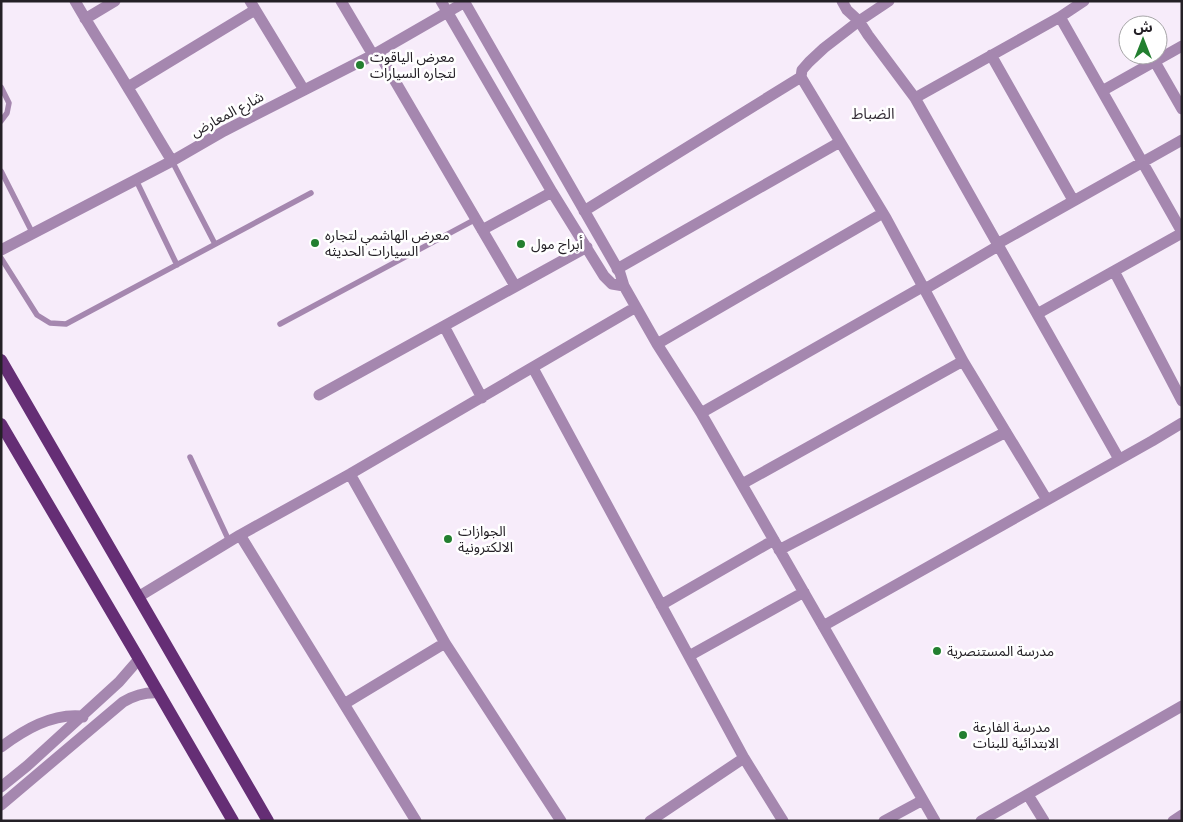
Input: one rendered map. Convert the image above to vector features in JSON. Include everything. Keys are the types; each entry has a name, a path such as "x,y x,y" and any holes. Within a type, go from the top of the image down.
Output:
{"main road":[{"path":"1,360 268,821"},
{"path":"1,424 232,821"}],"street":[{"path":"75,1 172,161"},
{"path":"85,18 115,1"},
{"path":"341,1 476,219 515,286"},
{"path":"441,1 552,192 604,276 612,284 624,286"},
{"path":"842,1 847,10 859,21 915,98 1119,460"},
{"path":"889,1 824,48 808,62 802,70 801,77 883,213 963,361 1047,500"},
{"path":"915,98 1060,17 1084,1"},
{"path":"465,2 622,277 624,286 657,344 701,413 935,821"},
{"name":"شارع المعارض","path":"1,250 172,161 224,131 375,54 465,2"},
{"path":"128,87 253,6 304,90"},
{"path":"1037,314 1182,233 1060,17"},
{"path":"1168,54 1182,46"},
{"path":"991,55 1073,200"},
{"path":"1102,92 1150,65"},
{"path":"1157,65 1182,109"},
{"path":"584,211 801,77"},
{"path":"701,413 924,288 1073,200 1182,140"},
{"path":"617,269 840,142"},
{"path":"482,230 552,192"},
{"path":"657,344 883,213"},
{"path":"319,396 586,247"},
{"path":"1114,271 1182,401"},
{"path":"138,597 636,307"},
{"path":"444,326 482,398"},
{"path":"742,484 963,361"},
{"path":"533,368 744,758 783,821"},
{"path":"823,626 1182,423"},
{"path":"661,605 777,545 1006,432"},
{"path":"350,474 445,643 561,821"},
{"path":"240,536 416,821"},
{"path":"689,656 804,592"},
{"path":"344,704 445,643"},
{"path":"1,787 82,716 139,659"},
{"path":"1,805 129,699 140,694 159,694"},
{"path":"981,821 1182,706"},
{"path":"1,748 25,732 51,719 67,715 82,716 92,728"},
{"path":"650,821 744,758"},
{"path":"27,766 36,777"},
{"path":"1028,795 1044,821"},
{"path":"884,821 923,800"},
{"path":"1173,821 1182,816"}],"lane":[{"path":"1,87 9,103 7,113 1,121"},
{"path":"172,161 216,244"},
{"path":"1,171 33,234"},
{"path":"136,180 177,264"},
{"path":"1,258 37,315 50,323 66,324 310,193"},
{"path":"280,324 476,219"},
{"path":"190,457 230,543"}],"place":[{"name":"معرض الياقوت لتجاره السيارات","path":"360,65"},
{"name":"معرض الهاشمي لتجاره السيارات الحديثه","path":"315,243"},
{"name":"أبراج مول","path":"521,244"},
{"name":"الجوازات الالكترونية","path":"448,539"},
{"name":"مدرسة المستنصرية","path":"937,651"},
{"name":"مدرسة الفارعة الابتدائية للبنات","path":"963,735"}],"district":[{"name":"الضباط","path":"873,114"}]}
